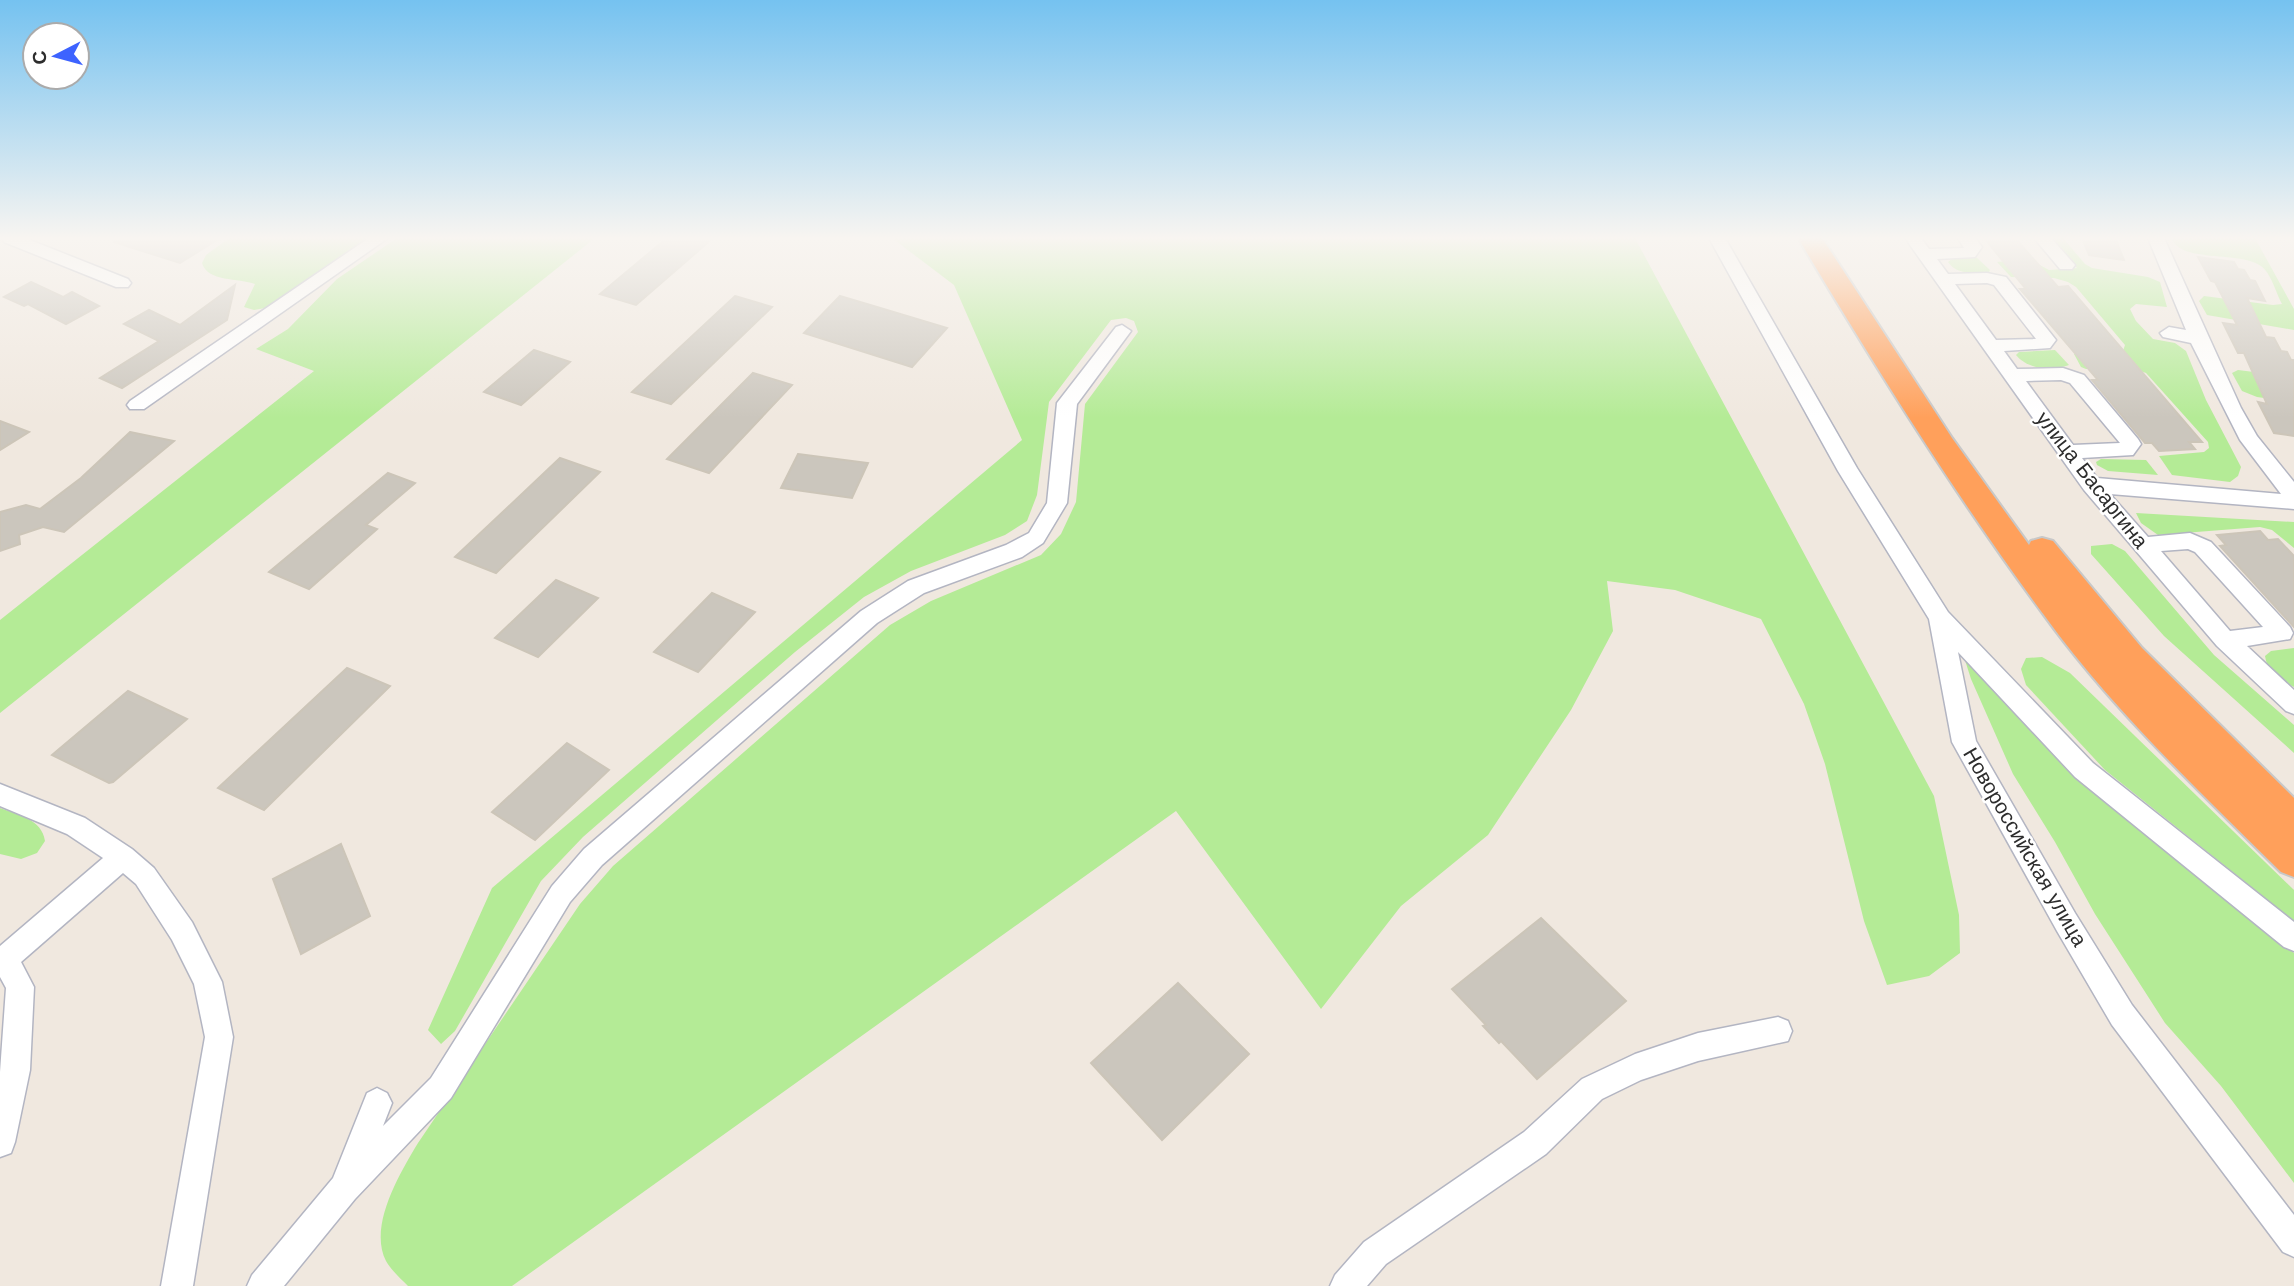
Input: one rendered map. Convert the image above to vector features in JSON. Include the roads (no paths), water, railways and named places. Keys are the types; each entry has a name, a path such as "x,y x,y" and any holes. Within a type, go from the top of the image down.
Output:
{"highway":[{"path":"1848,298 1942,445 2056,608 2163,733 2294,860"},
{"path":"1872,298 1929,387 2064,580 2144,673 2294,822"}],"street":[{"path":"137,405 293,298"},
{"name":"Новороссийская улица","path":"1751,298 1848,471 1940,618 1964,742 2066,922 2129,1025 2294,1241"},
{"name":"улица Басаргина","path":"1956,298 2091,485 2225,640 2294,704"},
{"path":"1992,346 2044,344 2047,340 2013,298"},
{"path":"2183,298 2228,402 2255,451 2294,495"},
{"path":"264,1286 344,1188 441,1088 561,894 593,857 869,617 916,587 1014,551 1036,538 1057,503 1068,403 1122,331"},
{"path":"2012,375 2063,374 2077,379 2131,444 2126,450 2066,452"},
{"path":"2091,485 2294,502"},
{"path":"2143,545 2190,541 2203,547 2282,634 2225,640"},
{"path":"1940,618 2084,770 2294,938"},
{"path":"0,795 76,826 123,857 145,876 182,931 208,982 219,1037 177,1286"},
{"path":"0,1142 15,1070 20,987 3,952 123,857"},
{"path":"1346,1286 1376,1253 1535,1143 1592,1089 1635,1068 1698,1047 1778,1031"},
{"path":"344,1188 377,1102"}],"lane":[{"path":"2169,333 2201,339"}]}
